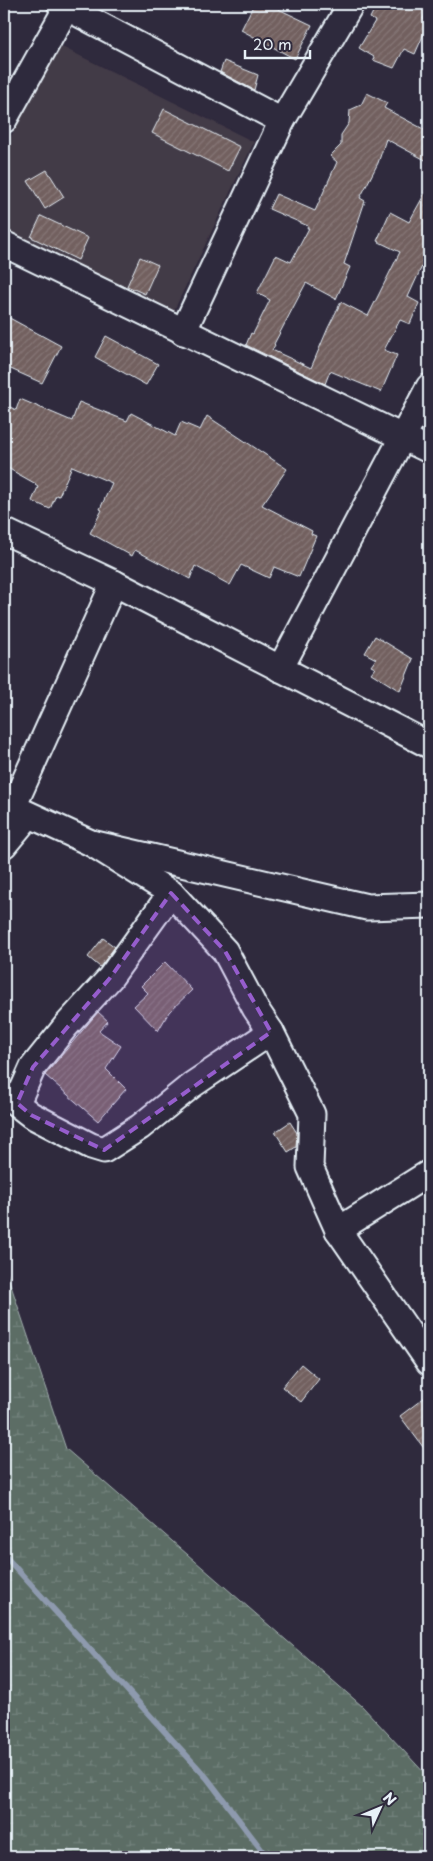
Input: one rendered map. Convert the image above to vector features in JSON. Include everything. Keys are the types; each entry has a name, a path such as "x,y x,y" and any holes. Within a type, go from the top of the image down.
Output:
{"street":[{"path":"183,332 282,121 351,4"},
{"path":"4,120 64,6 282,121"},
{"path":"4,244 429,450"},
{"path":"280,669 429,387"},
{"path":"4,531 114,583 429,745"},
{"path":"4,846 15,809 114,583"},
{"path":"15,809 91,843 172,893 225,951 255,1008 271,1032 312,1114 310,1168 338,1230 429,1362"},
{"path":"91,843 367,907 429,906"},
{"path":"172,893 110,978 66,1026 10,1098 31,1115 91,1146 104,1150 140,1127 192,1085 271,1032"},
{"path":"338,1230 429,1173"}],"highlighted area":[{"path":"171,893 225,951 271,1032 104,1150 31,1115 17,1103 33,1067 110,978"}],"shaded area":[{"path":"58,45 254,142 170,319 4,238 4,150"}],"green space":[{"path":"4,1265 66,1449 362,1706 429,1778 429,1857 4,1857"}],"building":[{"path":"254,4 268,4 312,25 295,59 241,30"},
{"path":"377,4 429,4 423,19 429,22 415,54 404,49 394,68 373,60 374,57 359,48 375,21 370,18"},
{"path":"224,61 258,75 254,90 220,72"},
{"path":"367,93 387,103 384,108 429,132 429,162 386,139 378,163 360,198 365,201 344,264 350,267 336,299 306,283 272,350 311,368 341,302 368,316 400,252 377,241 390,212 409,222 429,186 429,267 423,264 408,297 419,303 410,324 400,320 384,350 397,355 381,392 330,371 325,384 246,345 270,300 257,293 276,255 291,262 309,228 269,209 276,194 315,211 337,162 330,156 341,145 341,135 349,123 350,110 361,105"},
{"path":"164,109 240,147 228,171 152,133"},
{"path":"47,170 64,197 45,209 28,181"},
{"path":"41,216 88,238 78,260 31,237"},
{"path":"140,257 158,265 145,294 127,286"},
{"path":"4,315 61,346 42,383 4,366"},
{"path":"106,336 158,364 146,385 95,357"},
{"path":"20,399 72,421 79,402 127,421 131,413 175,436 181,422 200,430 207,416 287,469 262,505 312,531 311,534 316,536 299,577 274,567 269,578 241,565 230,585 195,566 190,579 135,550 132,556 90,533 102,510 100,509 112,483 72,466 59,496 56,495 50,509 32,501 38,487 36,484 4,466 4,418 10,407 16,410"},
{"path":"375,636 413,659 400,691 371,673 375,668 371,666 376,659 365,653"},
{"path":"103,938 115,947 100,967 88,957"},
{"path":"165,962 192,990 169,1012 158,1031 134,1006 148,993 141,986"},
{"path":"98,1012 108,1021 99,1031 121,1046 106,1069 126,1089 98,1121 45,1075"},
{"path":"290,1122 297,1133 296,1147 288,1152 275,1132"},
{"path":"301,1364 319,1379 301,1402 282,1387"},
{"path":"429,1394 429,1455 400,1416"}],"waterway":[{"path":"4,1555 207,1778 267,1857"}]}
